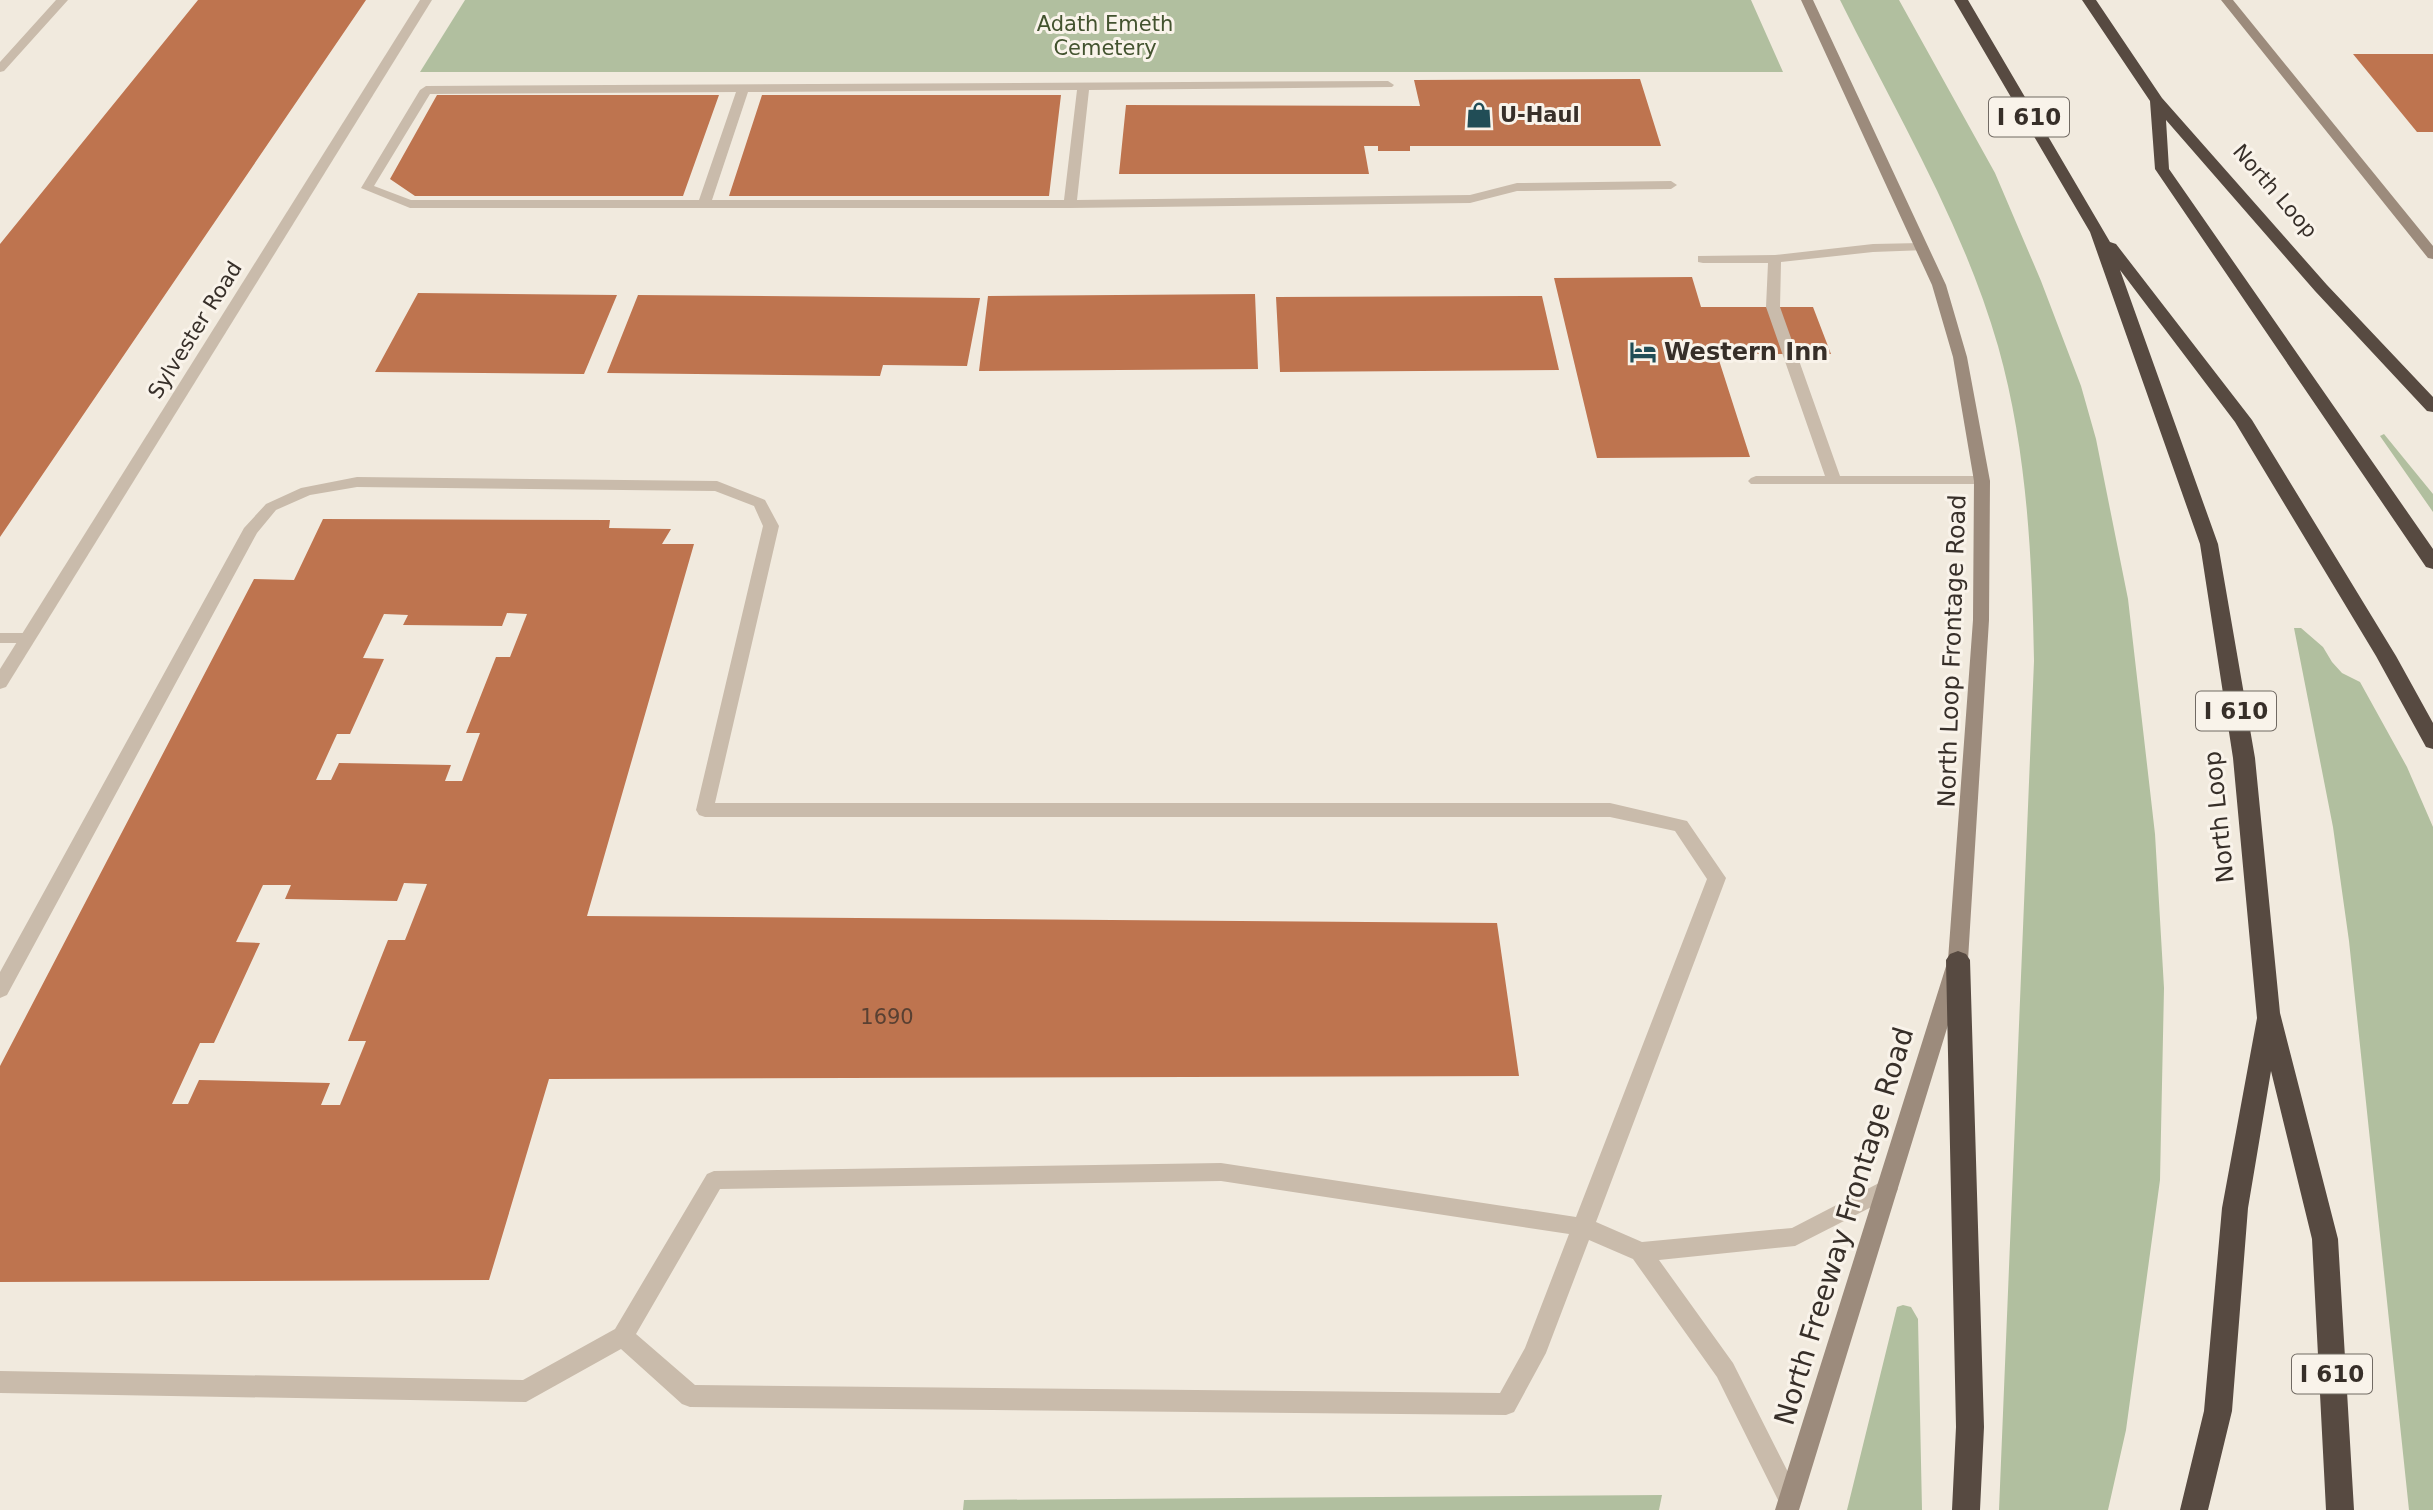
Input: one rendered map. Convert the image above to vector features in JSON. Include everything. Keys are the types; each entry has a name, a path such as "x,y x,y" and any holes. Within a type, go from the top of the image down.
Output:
{"highway":[{"name":"North Loop","path":"1961,0 2098,232 2209,544 2244,758 2268,1013 2325,1239 2340,1510"},
{"name":"North Loop","path":"2088,0 2157,101 2219,168 2321,288 2433,407"},
{"path":"2157,101 2162,169 2433,563"},
{"path":"2098,232 2243,420 2386,656 2433,742"},
{"path":"1958,960 1970,1427 1966,1510"},
{"path":"2194,1510 2218,1411 2235,1208 2268,1013"}],"main road":[{"name":"North Loop Frontage Road","path":"1807,0 1939,285 1960,356 1982,481 1981,620 1958,960"},
{"path":"2227,0 2431,250"},
{"name":"North Freeway Frontage Road","path":"1789,1505 1958,960"}],"street":[{"path":"0,69 62,0"},
{"name":"Sylvester Road","path":"0,683 426,0"},
{"path":"1388,85 426,90 367,188 411,204 1070,204 1470,199 1517,187 1671,185"},
{"path":"1070,204 1083,88"},
{"path":"704,204 743,89"},
{"path":"1703,259 1775,259 1873,248 1922,247"},
{"path":"1775,259 1773,307 1833,481"},
{"path":"1756,481 1982,481"},
{"path":"0,990 250,531 271,507 306,491 356,482 717,486 760,503 771,526 705,810 1611,810 1681,825 1717,878 1535,1353 1506,1404 690,1396 623,1336"},
{"path":"0,638 28,638"},
{"path":"0,1382 526,1391 623,1336 715,1181 1221,1172 1583,1227 1641,1252 1795,1237 1887,1189"},
{"path":"1641,1252 1725,1370 1789,1505"}],"green space":[{"name":"Adath Emeth Cemetery","path":"465,0 1751,0 1783,72 420,72"},
{"path":"1840,0 1899,0 1995,173 2041,281 2081,386 2096,439 2128,599 2155,834 2164,988 2160,1180 2126,1430 2108,1510 1999,1510 2034,661 2032,582 2022,463 1998,346 1966,256 1927,170"},
{"path":"2384,434 2433,494 2433,512 2380,436"},
{"path":"2294,628 2301,628 2323,647 2342,673 2360,682 2407,767 2433,827 2433,1510 2409,1510 2349,941 2333,827"},
{"path":"1897,1307 1911,1307 1918,1319 1922,1510 1847,1510"},
{"path":"1662,1495 1659,1510 963,1510 964,1500"}],"building":[{"path":"198,0 366,0 0,537 0,244"},
{"path":"2353,54 2433,54 2433,132 2417,132"},
{"path":"1640,79 1661,146 1410,146 1410,151 1378,151 1378,146 1364,146 1369,174 1119,174 1126,105 1420,106 1414,80"},
{"path":"437,95 719,95 683,196 415,196 390,179"},
{"path":"762,95 1061,95 1049,196 729,196"},
{"path":"1692,277 1701,307 1813,307 1831,354 1717,354 1750,457 1597,458 1554,278"},
{"path":"418,293 617,295 584,374 375,372"},
{"path":"1255,294 1258,369 979,371 988,296"},
{"path":"638,295 980,298 967,366 883,365 880,376 607,373"},
{"path":"1542,296 1559,370 1280,372 1276,297"},
{"path":"323,519 610,520 609,528 671,529 662,544 694,544 587,916 1497,923 1519,1076 549,1079 489,1280 0,1282 0,1066 254,579 294,580","holes":["507,613 527,614 510,657 496,657 466,733 480,733 462,781 445,781 451,765 339,763 331,780 316,780 337,734 350,734 384,659 363,658 384,614 408,615 403,625 502,626","404,883 427,884 405,940 388,940 348,1041 366,1041 340,1105 321,1105 330,1083 199,1080 188,1104 172,1104 200,1043 214,1043 260,943 236,942 263,885 291,885 285,899 397,901"]}],"place":[{"name":"U-Haul","path":"1479,115"},
{"name":"Western Inn","path":"1643,352"}]}
